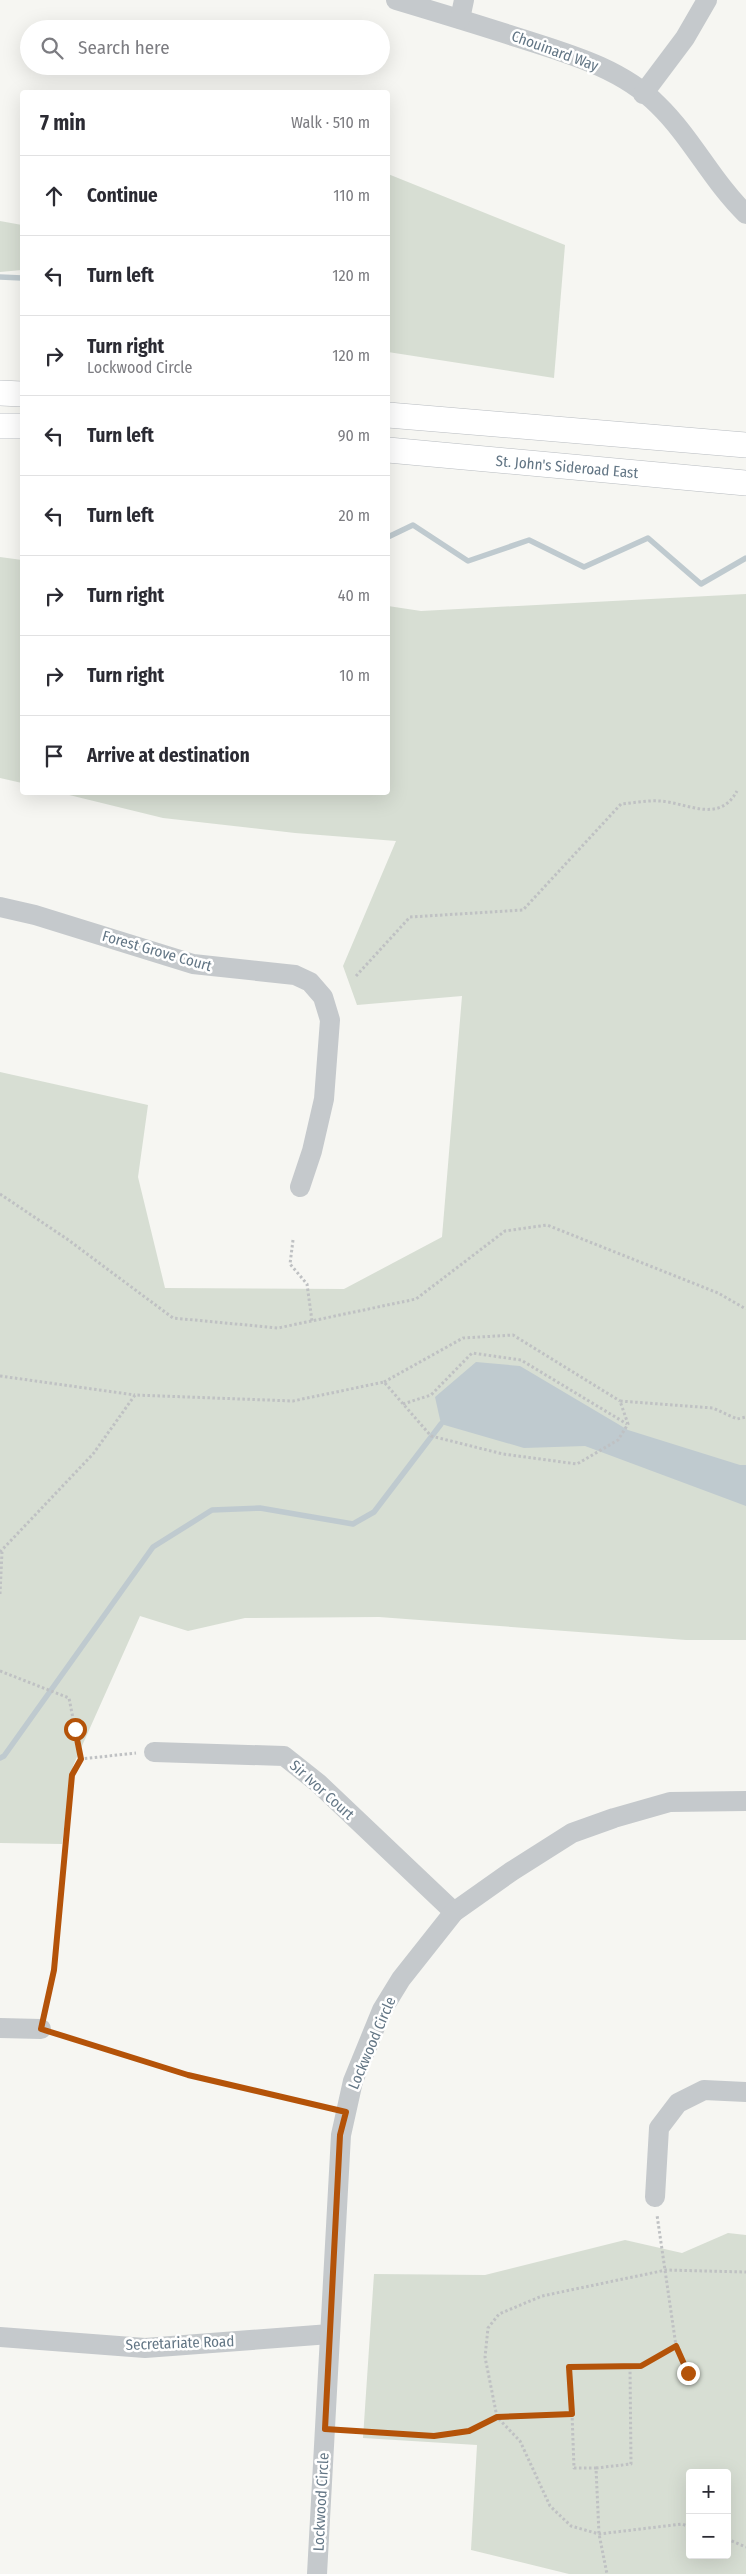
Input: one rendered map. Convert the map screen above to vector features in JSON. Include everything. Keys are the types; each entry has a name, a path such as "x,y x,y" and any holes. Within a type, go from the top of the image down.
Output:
{"main road":[{"path":"0,393 20,394"},
{"path":"390,415 746,445"},
{"path":"0,426 20,426"},
{"name":"St. John's Sideroad East","path":"390,450 746,484"}],"street":[{"name":"Chouinard Way","path":"396,0 462,10 590,62 643,94 671,119 726,195 746,214"},
{"path":"643,94 685,38 707,0"},
{"name":"Forest Grove Court","path":"0,907 35,915 193,964 213,968 292,974 303,978 316,987 327,1004 330,1020 324,1099 312,1151 300,1187"},
{"name":"Sir Ivor Court","path":"154,1752 284,1756 318,1783 454,1912"},
{"name":"Lockwood Circle","path":"317,2574 340,2135 353,2081 382,2010 401,1979 454,1912 512,1871 572,1833 614,1818 670,1802 746,1801"},
{"path":"0,2028 41,2029"},
{"path":"655,2197 659,2128 678,2103 704,2090 746,2092"},
{"name":"Secretariate Road","path":"0,2337 145,2348 330,2334"}],"path":[{"path":"356,976 410,918 524,910 621,804 660,801 711,811 732,802 737,791"},
{"path":"0,1194 66,1239 173,1318 278,1328 416,1299 505,1231 547,1225 718,1293 746,1309"},
{"path":"293,1240 290,1264 306,1284 312,1321"},
{"path":"0,1376 134,1395 293,1401 384,1382 463,1338 513,1335 620,1401 713,1408 737,1419 746,1417"},
{"path":"403,1404 431,1395 472,1353 521,1360 628,1424"},
{"path":"384,1382 431,1436 503,1454 577,1464 618,1440 628,1424"},
{"path":"0,1594 1,1552 93,1454 134,1395"},
{"path":"620,1401 628,1424"},
{"path":"0,1671 69,1698 81,1759 72,1775 54,1970 41,2029 188,2075 346,2112"},
{"path":"81,1759 154,1752"},
{"path":"655,2197 676,2346 688,2373"},
{"path":"686,2525 598,2534 571,2526 550,2506 520,2441 497,2417 485,2357 488,2328 499,2314 542,2296 666,2270 746,2272"},
{"path":"630,2366 632,2464 596,2468 574,2468 569,2367 630,2366 641,2366 676,2346"},
{"path":"325,2429 434,2436 469,2431 497,2417 572,2414"},
{"path":"596,2468 598,2534 607,2574"},
{"path":"731,2541 746,2547"}],"shaded area":[{"path":"390,175 565,245 554,378 390,352"},
{"path":"0,221 20,225 20,270 0,272"},
{"path":"0,557 20,560 20,783 0,778"},
{"path":"746,594 746,1640 686,1640 379,1617 245,1618 188,1631 140,1616 73,1766 62,1844 0,1843 0,1072 148,1105 138,1177 165,1288 344,1289 442,1237 462,996 357,1005 343,966 396,841 295,833 163,818 69,795 390,795 390,606 421,611"},
{"path":"476,1362 520,1366 628,1430 740,1465 746,1465 746,1506 585,1446 524,1448 441,1424 435,1397"},
{"path":"728,2233 746,2235 746,2574 569,2574 471,2550 477,2445 363,2438 374,2274 485,2275 625,2240 682,2253"}],"waterway":[{"path":"0,277 20,278"},
{"path":"390,536 413,525 468,561 529,540 584,567 648,538 701,584 746,558"},
{"path":"0,1758 4,1756 153,1547 212,1510 260,1508 353,1524 374,1512 441,1424"}],"route":[{"path":"75,1729 81,1759 72,1775 54,1970 41,2029 188,2075 346,2112 340,2135 325,2429 434,2436 469,2431 497,2417 572,2414 569,2367 641,2366 676,2346 688,2373"}]}
